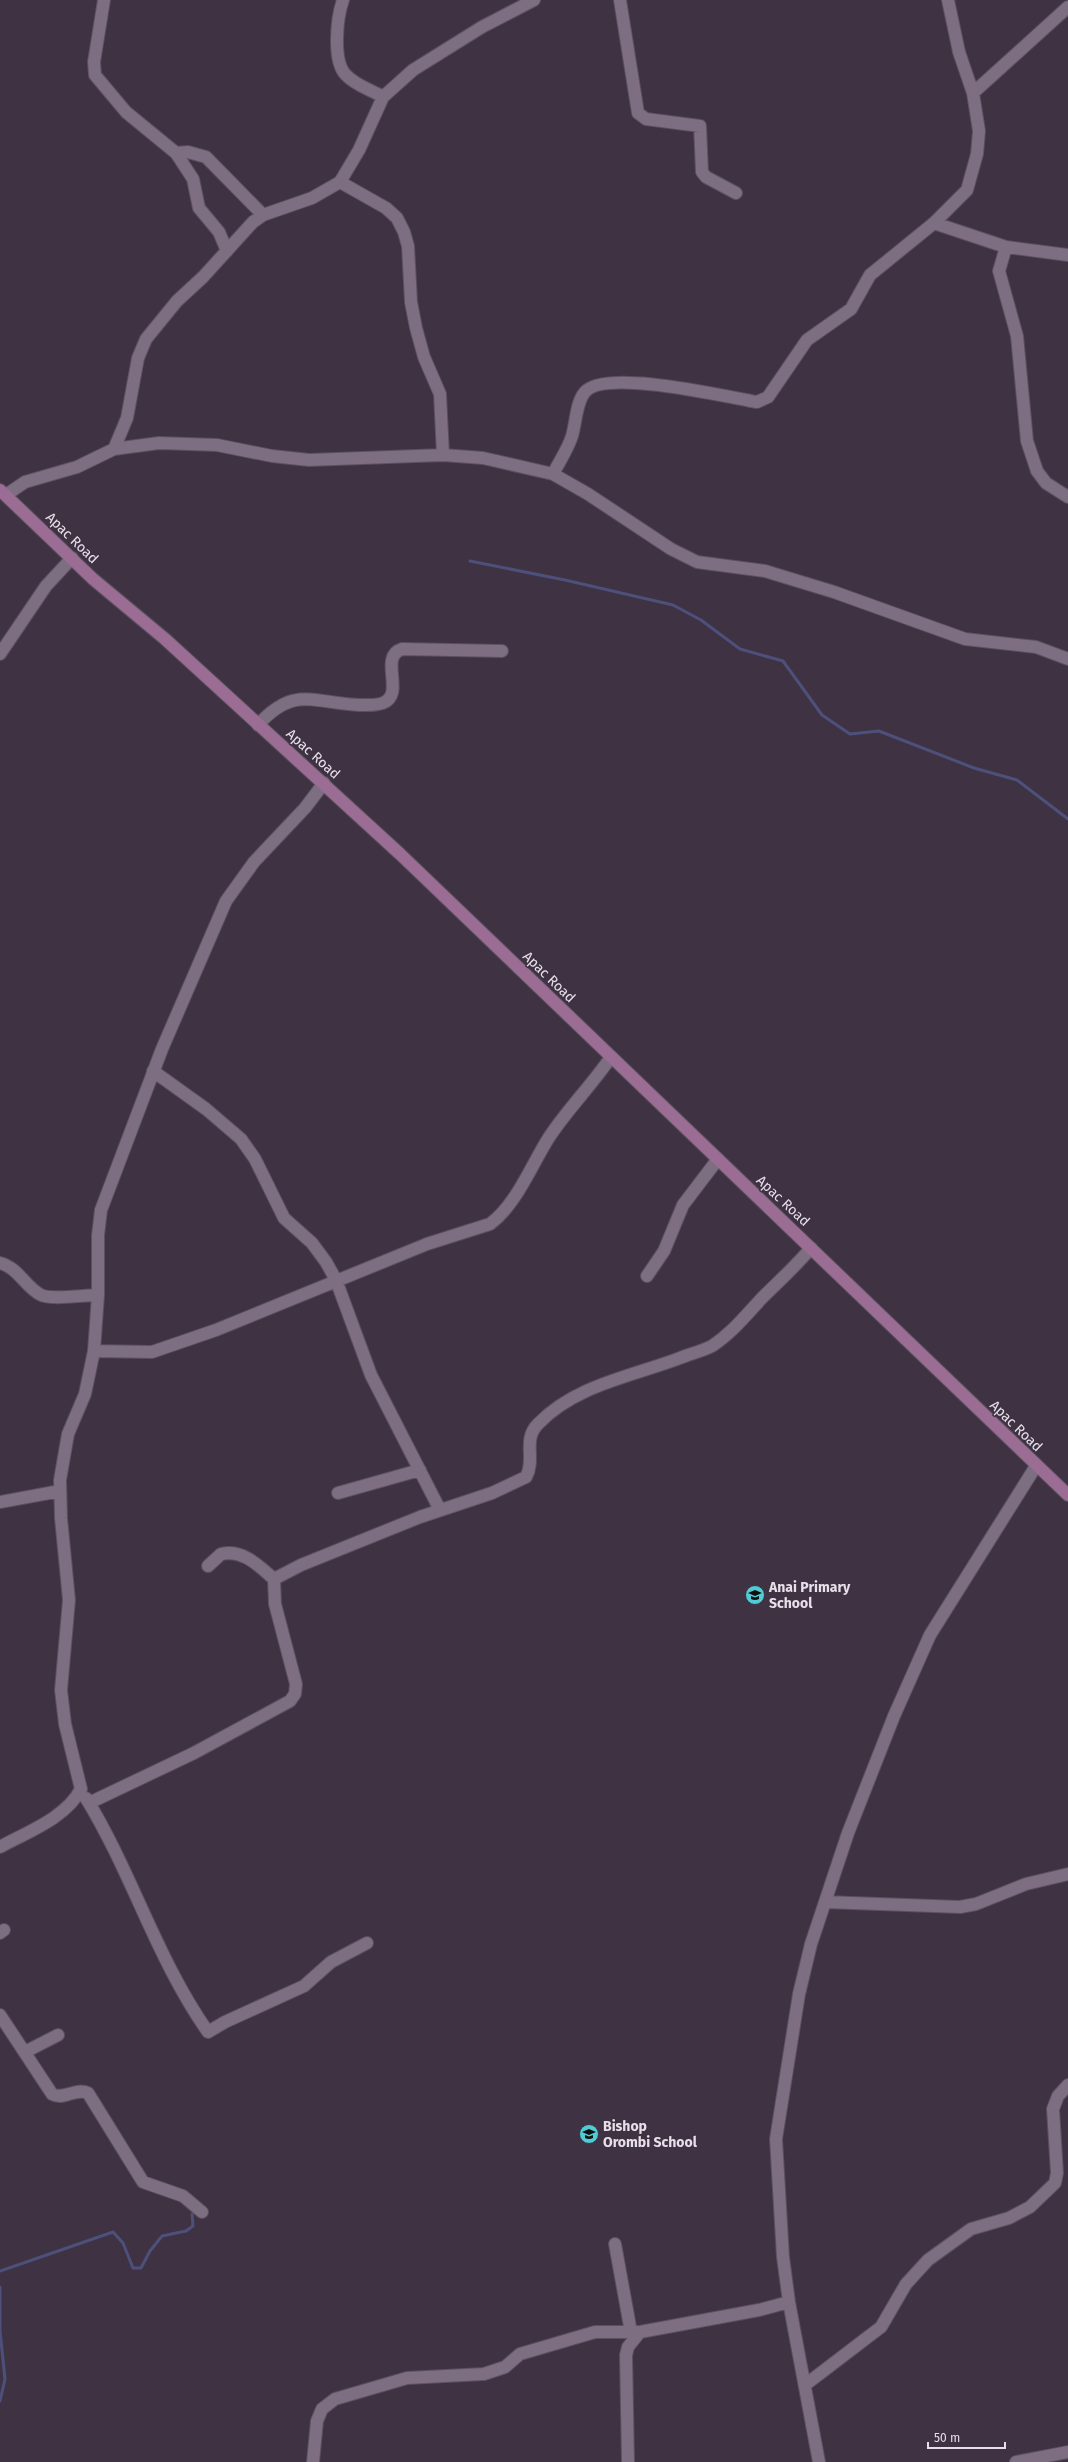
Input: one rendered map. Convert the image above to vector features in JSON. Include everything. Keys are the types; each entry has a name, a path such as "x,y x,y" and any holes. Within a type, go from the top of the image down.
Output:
{"main road":[{"name":"Apac Road","path":"3,492 93,578 165,639 258,725 324,783 718,1159 757,1199 811,1248 1068,1496"}],"street":[{"path":"104,0 94,62 95,76 126,112 176,153 193,179 199,208 219,232 227,251"},
{"path":"343,0 338,25 339,62 341,70 353,81 383,97"},
{"path":"114,449 127,418 138,358 146,338 177,301 227,251 246,228 264,215 312,198 340,182 359,150 383,97 430,58 514,5 534,0"},
{"path":"620,0 638,113 646,119 700,126 702,172 736,193"},
{"path":"553,474 572,437 584,393 592,387 619,384 662,385 757,402 768,397 807,340 851,308 870,275 960,200 967,190 973,175 979,132 974,93 959,52 948,0"},
{"path":"974,93 1068,7"},
{"path":"176,153 188,152 206,157 264,215"},
{"path":"340,182 386,208 397,218 404,232 408,246 411,302 416,328 424,357 440,394 443,455"},
{"path":"934,223 1006,247 1068,255"},
{"path":"1006,247 999,271 1017,336 1027,440 1037,471 1046,482 1068,497"},
{"path":"3,492 25,482 77,467 114,449 159,444 217,445 272,456 309,460 443,455 483,458 553,474 588,494 671,549 697,562 765,570 834,592 965,639 1036,647 1068,659"},
{"path":"0,654 46,586 72,558"},
{"path":"258,725 269,713 286,702 304,699 376,705 385,703 390,698 393,690 392,656 396,651 402,649 502,650"},
{"path":"324,783 305,808 242,877 226,901 153,1071 101,1210 98,1242 98,1295 94,1351 85,1394 68,1434 62,1458 60,1491 69,1600 61,1690 65,1724 81,1789 124,1870 171,1969 208,2032 225,2022 304,1986 331,1962 367,1943"},
{"path":"94,1351 152,1352 216,1330 336,1280 446,1237 478,1229 496,1219 525,1181 548,1139 611,1057"},
{"path":"153,1071 206,1108 241,1139 255,1159 284,1218 312,1244 336,1280 371,1375 440,1510"},
{"path":"647,1276 664,1251 683,1205 718,1159"},
{"path":"274,1579 301,1565 440,1510 492,1493 526,1477 531,1462 528,1443 530,1436 544,1419 571,1400 602,1384 711,1346 733,1330 811,1248"},
{"path":"0,1263 12,1268 32,1290 43,1296 98,1295"},
{"path":"819,2462 806,2385 788,2302 783,2256 776,2139 799,1994 811,1944 865,1787 930,1635 1036,1466"},
{"path":"338,1493 420,1470"},
{"path":"0,1502 60,1491"},
{"path":"90,1804 194,1753 290,1701 295,1694 296,1684 275,1604 274,1579 247,1558 237,1553 221,1554 208,1566"},
{"path":"0,1847 49,1820 76,1799 81,1789"},
{"path":"825,1902 960,1907 976,1904 1026,1884 1068,1874"},
{"path":"0,2015 52,2094 59,2096 80,2091 88,2093 143,2182 183,2196 202,2212"},
{"path":"25,2052 58,2035"},
{"path":"806,2385 881,2327 906,2284 928,2260 971,2229 1009,2218 1030,2207 1055,2183 1057,2173 1053,2109 1058,2096 1068,2085"},
{"path":"615,2244 636,2332 626,2355 628,2462"},
{"path":"313,2462 317,2421 322,2409 335,2399 407,2378 484,2374 505,2368 513,2358 528,2351 557,2345 595,2332 636,2332 759,2310 788,2302"},
{"path":"1016,2462 1068,2452"}],"waterway":[{"path":"470,561 565,580 673,605 701,620 740,649 783,661 822,715 850,734 879,731 974,768 1017,780 1068,819"},
{"path":"0,2271 113,2232 123,2243 133,2268 141,2268 150,2251 162,2236 186,2231 193,2226 192,2214"},
{"path":"0,2287 0,2331 5,2379 0,2401"}],"place":[{"name":"Anai Primary School","path":"755,1595"},
{"name":"Bishop Orombi School","path":"589,2134"}]}
